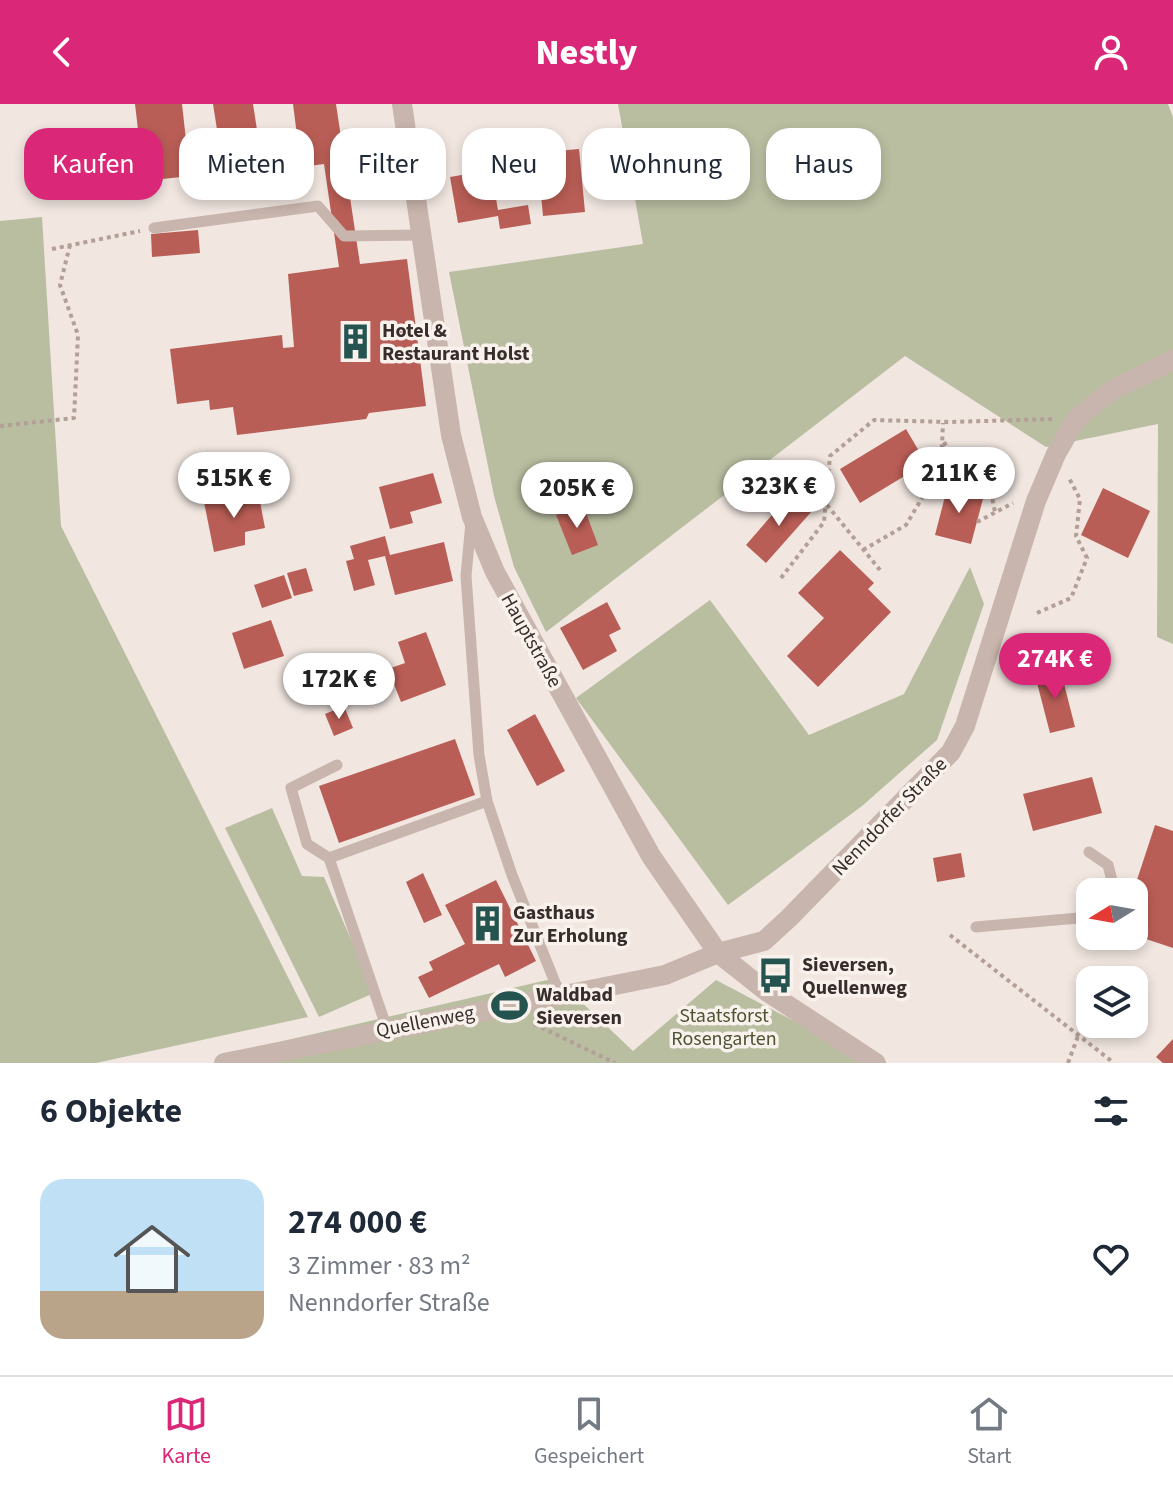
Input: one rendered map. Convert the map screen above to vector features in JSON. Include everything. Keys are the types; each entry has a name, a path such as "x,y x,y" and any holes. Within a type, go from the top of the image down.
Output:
{"street":[{"name":"Hauptstraße","path":"402,104 451,435 472,517 495,572 651,856 718,953 766,991 876,1063"},
{"name":"Nenndorfer Straße","path":"718,953 764,941 951,752 965,726 1036,501 1056,454 1076,419 1112,390 1173,360"},
{"name":"Quellenweg","path":"224,1063 665,975 718,953"}],"lane":[{"path":"154,228 318,206 344,236 421,235"},
{"path":"472,517 466,576 479,755 487,801 512,875 560,995"},
{"path":"337,765 291,788 307,844 329,858 387,1029"},
{"path":"329,858 487,801"},
{"path":"1089,852 1108,865 1111,878"},
{"path":"976,927 1076,918"}],"path":[{"path":"52,249 154,228"},
{"path":"0,426 74,418 78,335 60,285 70,245"},
{"path":"781,578 824,522 830,456 874,420 1076,419"},
{"path":"863,550 906,525 941,466 943,422"},
{"path":"943,439 966,483 991,493 995,512"},
{"path":"1037,613 1071,598 1087,558 1076,536 1080,499 1056,454"},
{"path":"977,522 1012,503 1036,501"},
{"path":"826,503 880,570"},
{"path":"950,935 1076,1034"},
{"path":"500,1007 615,1063"},
{"path":"1068,1063 1077,1038"},
{"path":"1081,1038 1114,1063"}],"green space":[{"path":"618,104 1168,104 1173,117 1173,644 1157,637 1158,424 1046,447 905,356 546,632 514,567 494,496 449,272 643,244 635,200 750,200 750,128 622,128"},
{"path":"42,217 61,526 308,1017 96,1063 0,1063 0,221"},
{"path":"970,567 984,604 937,740 862,806 728,905 576,698 710,600 809,735 904,694"},
{"path":"272,808 302,876 324,877 374,993 319,1017 225,828"},
{"name":"Waldbad Sieversen","path":"556,978 633,1051 716,980 874,1063 269,1063 266,1045"}],"building":[{"path":"135,104 182,104 185,128 179,128 179,177 163,179 163,128 138,128"},
{"path":"213,104 253,104 257,128 217,128"},
{"name":"Hotel & Restaurant Holst","path":"293,104 336,104 340,128 330,128 330,200 350,200 360,264 407,259 426,406 369,413 366,419 237,435 233,407 210,410 209,400 177,404 170,349 282,335 283,348 294,347 288,274 339,267 324,164 314,165 314,128 296,128"},
{"path":"579,149 585,212 543,216 541,200 566,200 566,150"},
{"path":"462,175 462,200 496,200 498,210 528,205 531,224 500,229 498,216 458,223 450,177"},
{"path":"198,230 200,253 152,257 151,234"},
{"path":"906,429 926,463 860,503 840,469"},
{"path":"433,473 442,503 410,512 413,523 390,529 379,487"},
{"path":"948,485 984,495 971,544 935,535"},
{"path":"1103,488 1150,511 1128,558 1081,535"},
{"path":"258,491 265,528 245,532 245,545 214,552 204,502"},
{"path":"791,493 812,511 766,563 746,545"},
{"path":"583,505 598,545 572,555 556,515"},
{"path":"385,536 390,555 444,542 453,581 395,595 385,556 368,560 375,585 354,591 346,561 354,559 350,546"},
{"path":"840,550 874,583 868,589 891,612 818,687 787,656 824,618 798,593"},
{"path":"306,568 313,591 294,596 287,573"},
{"path":"284,575 292,598 262,608 254,585"},
{"path":"607,602 621,629 609,635 617,651 583,670 560,628"},
{"path":"271,620 284,656 244,669 232,633"},
{"path":"426,632 446,685 401,702 388,669 405,663 398,642"},
{"path":"1060,668 1075,727 1050,733 1035,675"},
{"path":"344,706 353,728 334,736 325,714"},
{"path":"535,714 565,771 537,786 507,730"},
{"path":"455,739 475,795 339,843 319,786"},
{"path":"1092,777 1102,813 1033,831 1023,794"},
{"path":"1155,825 1173,831 1173,948 1148,940 1148,878 1138,878"},
{"path":"961,853 965,877 937,882 933,858"},
{"path":"423,873 442,915 424,923 406,882"},
{"name":"Gasthaus Zur Erholung","path":"496,880 536,961 505,977 499,964 429,998 418,977 433,970 429,962 465,944 445,905"},
{"path":"1173,1039 1173,1063 1163,1063 1156,1057"}],"place":[{"name":"Hotel & Restaurant Holst","path":"356,341"},
{"name":"Gasthaus Zur Erholung","path":"487,924"},
{"name":"Sieversen, Quellenweg","path":"776,975"},
{"name":"Waldbad Sieversen","path":"510,1006"}],"park label":[{"name":"Staatsforst Rosengarten","path":"724,1026"}]}
